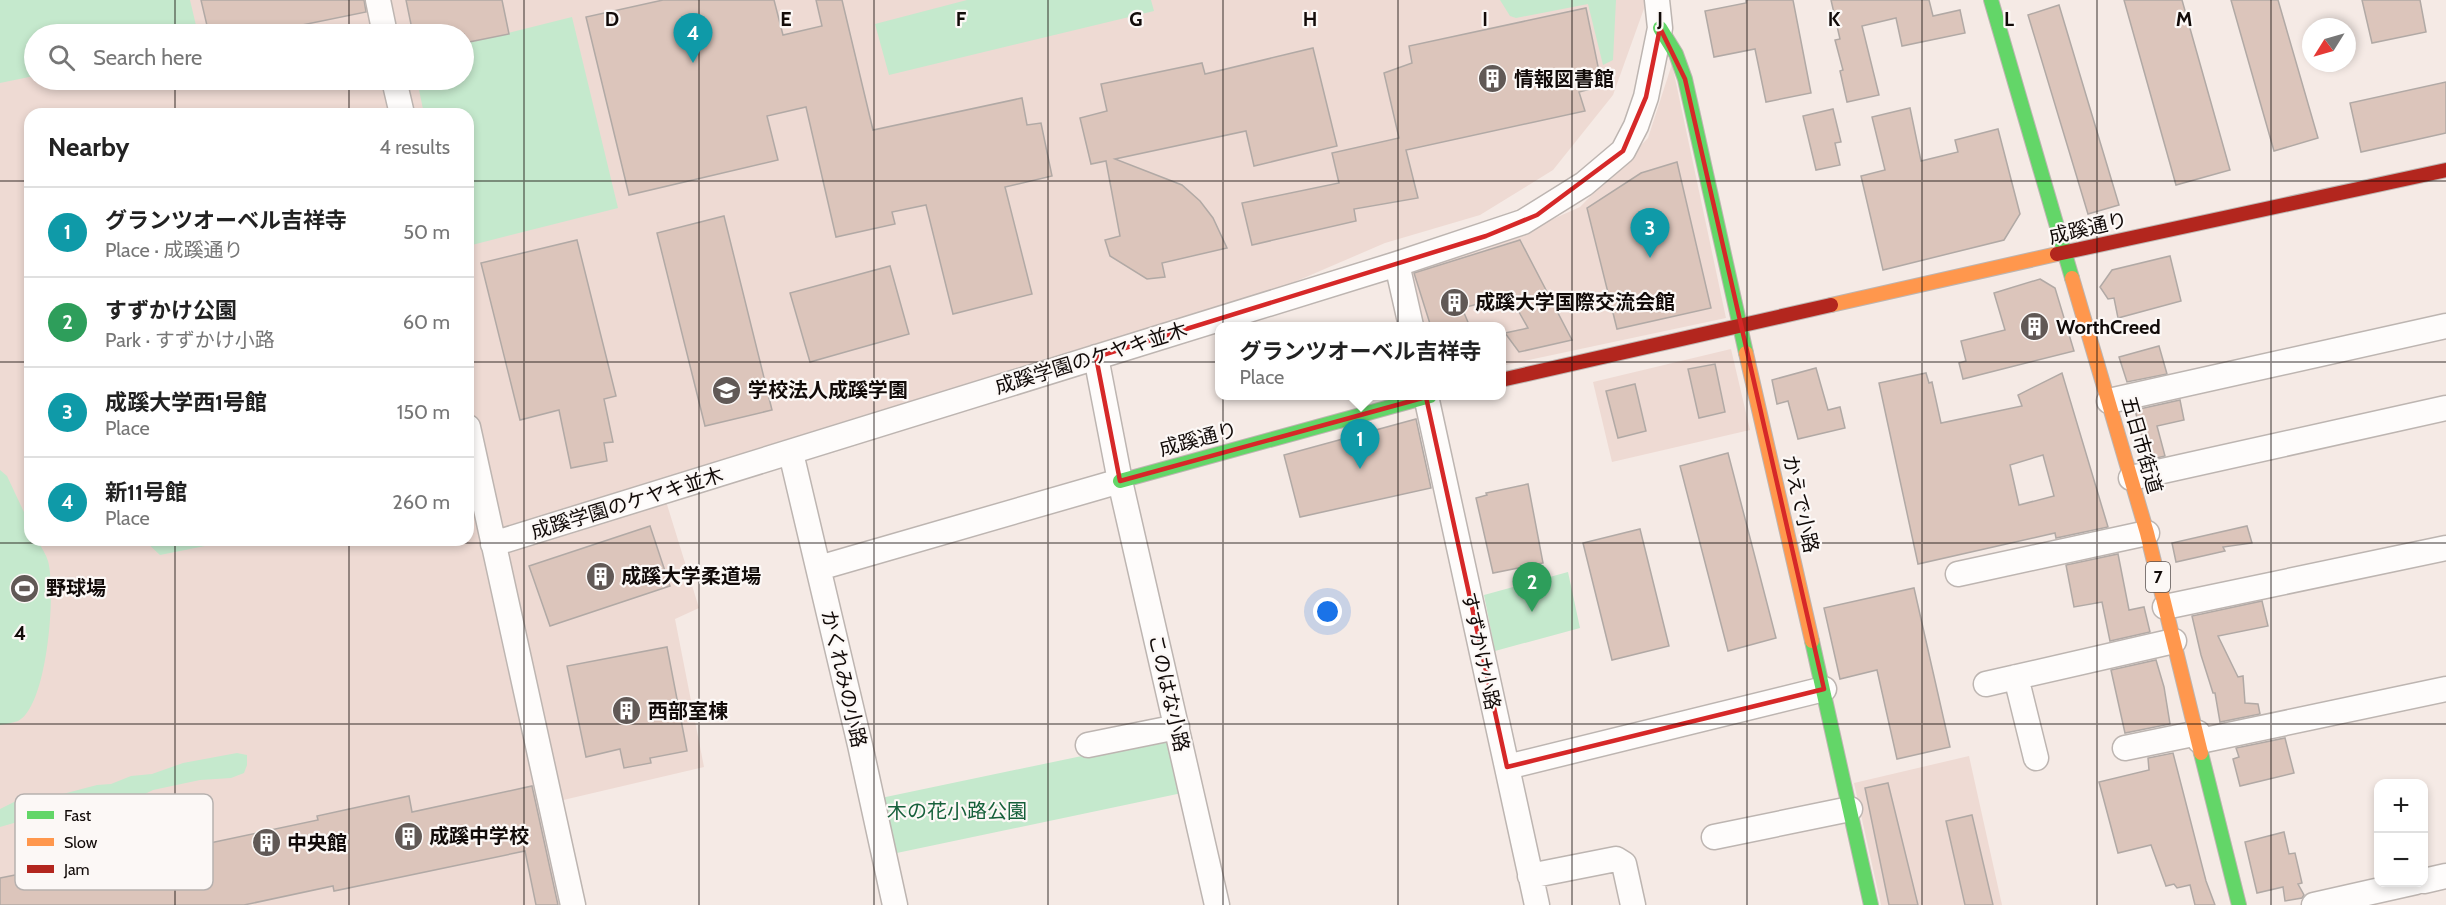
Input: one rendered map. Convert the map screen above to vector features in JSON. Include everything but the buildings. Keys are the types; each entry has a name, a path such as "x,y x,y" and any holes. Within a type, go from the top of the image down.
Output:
{"street":[{"path":"378,0 383,24"},
{"name":"成蹊学園のケヤキ並木","path":"493,544 1397,264 1523,222 1584,184 1623,151 1636,126 1646,97 1660,28 1657,0"},
{"name":"五日市街道","path":"1994,1 2147,533 2239,905"},
{"name":"かえで小路","path":"1660,28 1676,54 1685,79 1824,688 1871,905"},
{"path":"396,90 401,108"},
{"name":"成蹊通り","path":"1506,379 2446,170"},
{"path":"1397,264 1410,322"},
{"path":"2109,401 2446,326"},
{"name":"このはな小路","path":"1095,357 1120,481 1217,905"},
{"name":"成蹊通り","path":"1120,481 1413,400"},
{"name":"すずかけ小路","path":"1428,400 1537,905"},
{"path":"2131,477 2446,408"},
{"name":"かくれみの小路","path":"791,453 895,905"},
{"path":"474,455 573,905"},
{"path":"819,568 1120,481"},
{"path":"1958,574 2147,533"},
{"path":"2165,607 2446,548"},
{"path":"1986,684 2174,641"},
{"path":"2016,677 2036,758"},
{"path":"1507,767 1824,688"},
{"path":"2125,748 2199,737 2446,688"},
{"path":"1088,745 1177,727"},
{"path":"1714,837 1850,809"},
{"path":"1530,876 1616,859 1624,864 1633,905"},
{"path":"2428,880 2446,876"},
{"path":"2314,905 2394,887"}],"highlighted area":[{"path":"1660,28 1685,79 1824,689 1507,767 1426,397 1120,481 1096,357 1486,236 1537,215 1623,151 1646,97"}],"shaded area":[{"name":"学校法人成蹊学園","path":"0,0 1646,0 1613,95 1553,170 1480,215 1385,243 1269,293 665,498 699,608 675,619 704,767 559,801 581,905 0,905"},
{"path":"1672,64 1726,318 1506,365 1506,322 1417,322 1402,267 1484,250 1580,207 1648,138"},
{"path":"1731,349 1750,430 1612,462 1593,382"},
{"path":"1969,756 2002,905 1881,905 1854,783"}],"green space":[{"path":"0,0 190,0 196,24 24,24 24,78 0,83"},
{"path":"967,0 1151,0 1154,11 889,75 875,24"},
{"path":"1500,0 1616,0 1613,60 1603,65 1588,4 1516,18 1510,16"},
{"path":"572,17 618,208 474,244 474,108 423,108 419,90 474,90 474,42"},
{"name":"野球場","path":"0,470 7,476 24,512 24,546 40,546 47,558 51,596 47,646 36,694 28,711 18,721 0,725"},
{"path":"150,546 205,546 160,555"},
{"path":"1568,572 1580,628 1495,651 1484,595"},
{"name":"木の花小路公園","path":"1168,738 1182,793 892,854 881,798"},
{"path":"237,753 247,755 244,773 231,778 200,780 153,790 145,794 63,794 97,785 111,784 131,776 152,774 183,763"},
{"path":"15,802 15,823 0,827 0,809"}],"traffic: fast":[{"path":"1991,0 2072,278"},
{"path":"1660,28 1676,54 1685,79 1746,353"},
{"path":"1120,481 1415,400"},
{"path":"1812,641 1871,905"},
{"path":"2201,753 2239,905"}],"traffic: slow":[{"path":"1831,305 2057,254"},
{"path":"2072,278 2147,533 2201,753"},
{"path":"1746,353 1812,641"}],"traffic: jam":[{"path":"2057,254 2446,170"},
{"path":"1506,379 1831,305"}],"place":[{"name":"新11号館","path":"693,63"},
{"name":"情報図書館","path":"1493,79"},
{"name":"成蹊大学西1号館","path":"1650,258"},
{"name":"成蹊大学国際交流会館","path":"1454,302"},
{"name":"WorthCreed","path":"2035,327"},
{"name":"学校法人成蹊学園","path":"727,390"},
{"name":"グランツオーベル吉祥寺","path":"1360,469"},
{"name":"成蹊大学柔道場","path":"600,576"},
{"name":"野球場","path":"25,588"},
{"name":"すずかけ公園","path":"1532,612"},
{"name":"西部室棟","path":"627,711"},
{"name":"成蹊中学校","path":"408,836"},
{"name":"中央館","path":"266,843"}]}
